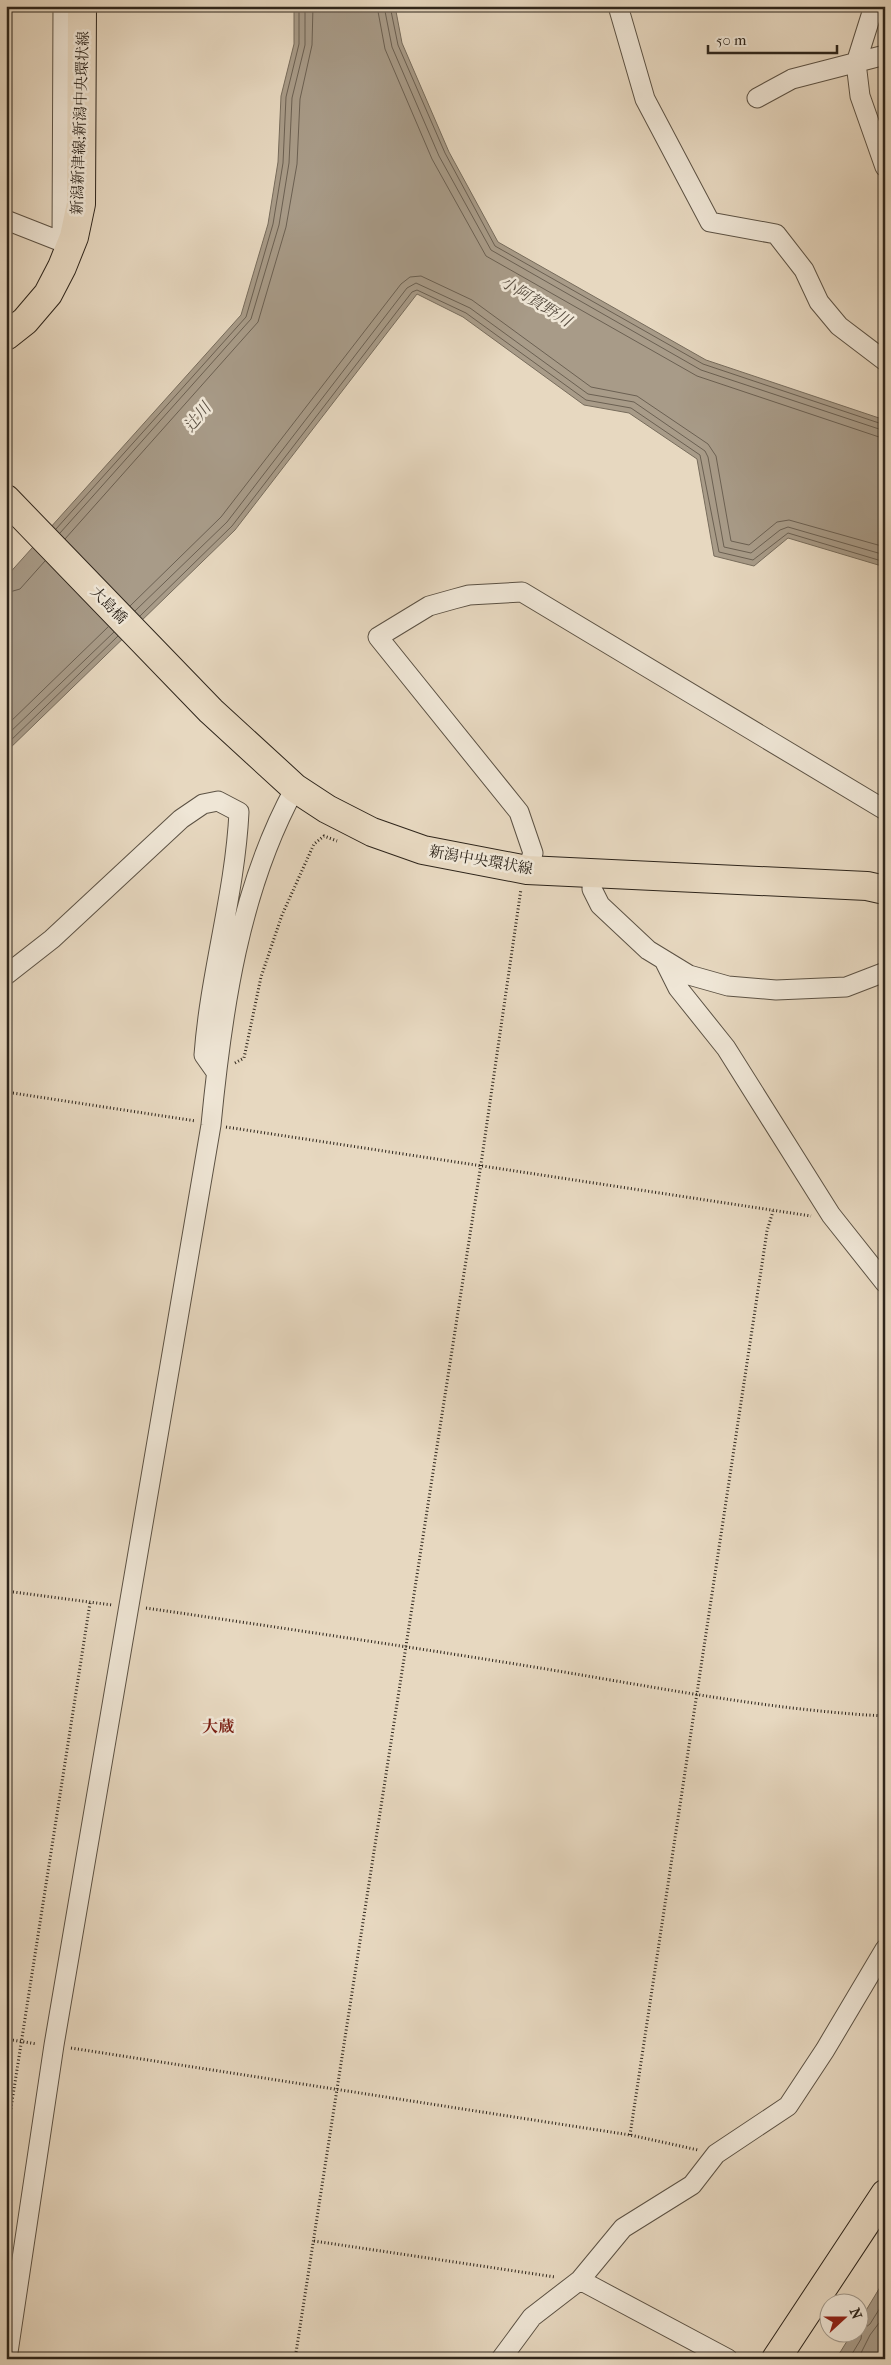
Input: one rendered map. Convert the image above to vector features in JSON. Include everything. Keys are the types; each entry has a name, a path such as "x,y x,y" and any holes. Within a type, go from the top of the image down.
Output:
{"main road":[{"name":"新潟新津線;新潟中央環状線","path":"6,336 25,321 48,294 62,267 68,240 81,204 82,6"},
{"name":"大島橋","path":"6,499 211,711"},
{"name":"新潟中央環状線","path":"211,711 294,788 328,809 372,832 520,879 593,872 867,886 885,890"},
{"path":"776,2359 885,2194"}],"street":[{"path":"6,220 68,240 63,6"},
{"path":"618,6 645,98 710,222 776,234 804,270 820,302 839,326 885,361"},
{"path":"874,6 856,63 860,96 885,167"},
{"path":"757,98 792,79 885,55"},
{"path":"520,879 533,853 519,812 378,638 429,606 454,598 469,595 522,592 885,810"},
{"path":"7,2359 54,2045 211,1125 216,1072 238,944 262,862 283,809 294,788"},
{"path":"6,974 52,939 181,819 204,804 218,801 239,812 238,845 206,1018 204,1055 216,1072"},
{"path":"593,872 592,889 600,905 648,950 689,975 728,986 776,990 846,987 885,972"},
{"path":"666,962 678,988 726,1048 831,1215 885,1283"},
{"path":"501,2359 532,2317 580,2280 623,2228 692,2185 716,2154 788,2106 825,2050 884,1950"},
{"path":"580,2280 728,2359"}],"path":[{"path":"216,1072 244,1058 260,977 282,914 314,844 324,836 342,843"},
{"path":"295,2359 481,1164 521,888 520,879"},
{"path":"6,1092 189,1120"},
{"path":"211,1125 481,1164 773,1211 817,1217 831,1215"},
{"path":"630,2135 695,1694 766,1241 773,1211"},
{"path":"6,1591 90,1603 128,1606 406,1646 695,1694 834,1713 885,1716"},
{"path":"6,2140 24,2042 90,1603"},
{"path":"6,2039 24,2042"},
{"path":"54,2045 630,2135 716,2154"},
{"path":"314,2241 580,2280"}],"water":[{"path":"294,6 395,6 402,43 449,152 498,242 706,360 885,420 885,567 788,538 754,566 714,556 697,459 629,413 584,405 463,317 417,294 235,530 6,752 6,577 241,315 268,224 278,162 281,96 294,44"},
{"path":"885,2279 885,2359 836,2359 846,2342 868,2342 868,2307"}],"district":[{"name":"大蔵","path":"218,1726"}],"water label":[{"name":"小阿賀野川","path":"536,301"},
{"name":"辻川","path":"197,417"}]}
